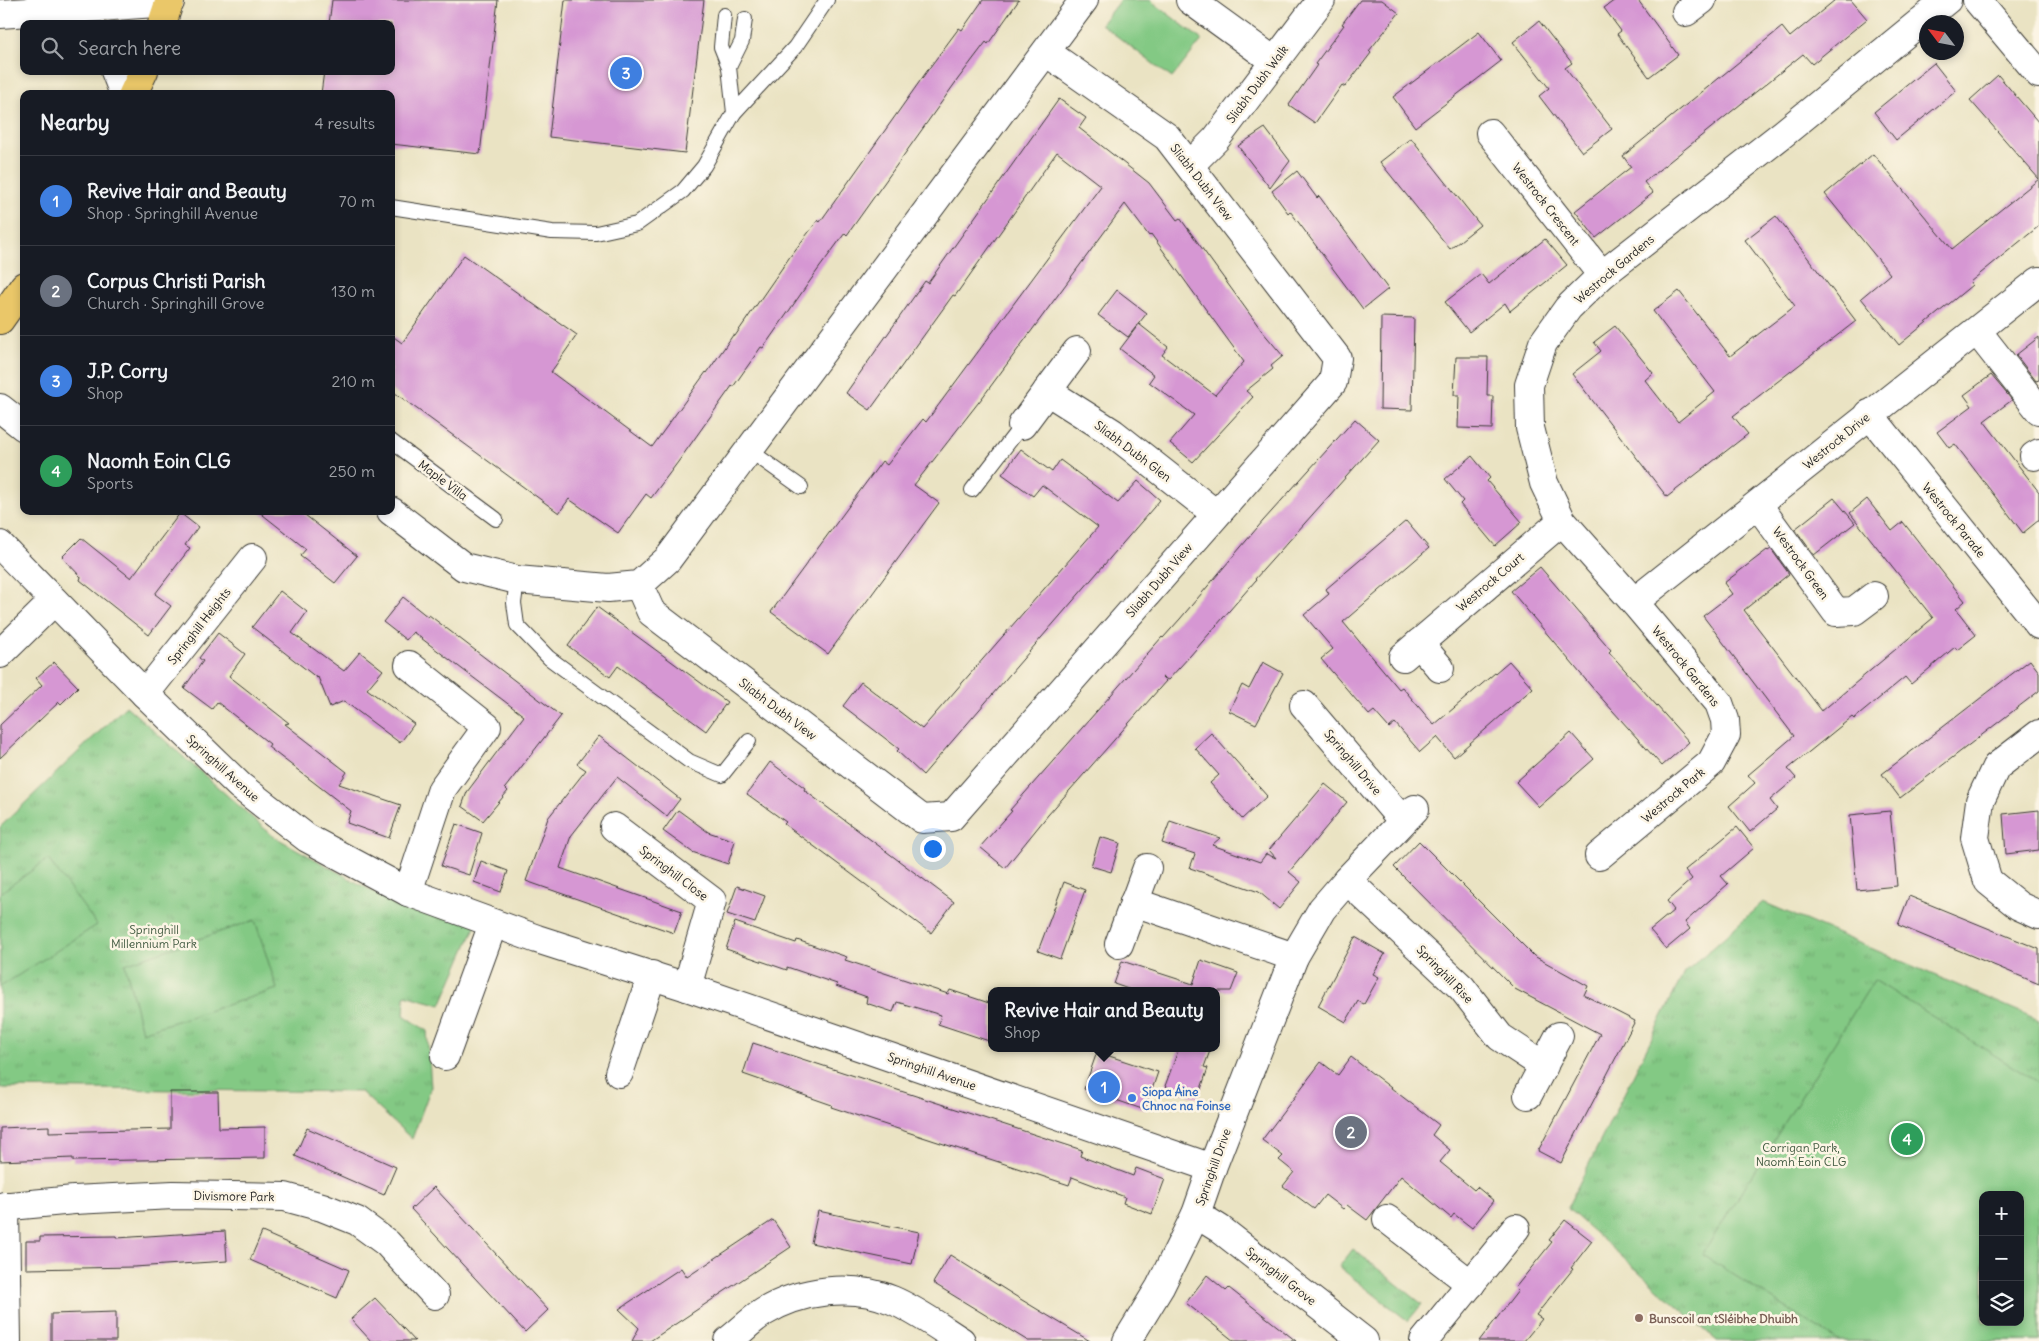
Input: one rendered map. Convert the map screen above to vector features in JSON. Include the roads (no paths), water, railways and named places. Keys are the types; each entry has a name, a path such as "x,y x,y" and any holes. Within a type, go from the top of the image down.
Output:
{"highway":[{"path":"135,90 142,75"},
{"path":"0,320 20,292"}],"street":[{"path":"395,514 464,567 517,580 608,588 639,585 668,558 1084,0"},
{"path":"1190,0 1274,61"},
{"name":"Sliabh Dubh Walk","path":"1190,165 1216,139 1321,0"},
{"name":"Westrock Gardens","path":"1725,720 1719,703 1634,602 1562,521 1544,483 1530,428 1529,385 1544,343 1568,308 1602,275 1784,133 1947,0"},
{"path":"1977,0 2039,74"},
{"path":"0,14 74,17 168,9"},
{"name":"Sliabh Dubh View","path":"639,585 651,612 922,819 951,817 1333,382 1337,358 1167,137 1046,52"},
{"path":"117,75 122,90"},
{"name":"Westrock Crescent","path":"1490,133 1602,275"},
{"name":"Westrock Drive","path":"1634,602 2039,281"},
{"path":"1977,331 2039,410"},
{"path":"1022,425 1077,351"},
{"name":"Sliabh Dubh Glen","path":"1048,391 1113,433 1216,514"},
{"path":"0,408 20,424"},
{"name":"Westrock Parade","path":"1869,414 2039,625"},
{"name":"Westrock Green","path":"1758,504 1836,612 1854,611 1874,596"},
{"name":"Westrock Court","path":"1440,668 1411,650 1562,521"},
{"name":"Springhill Avenue","path":"0,545 200,750 240,786 307,838 408,892 493,924 687,986 1212,1168"},
{"name":"Springhill Heights","path":"146,694 253,558"},
{"path":"0,654 54,601"},
{"path":"408,892 442,789 487,727 409,665"},
{"name":"Springhill Drive","path":"1127,1341 1160,1286 1196,1214 1212,1168 1294,958 1322,909 1409,814 1304,704"},
{"name":"Westrock Park","path":"1599,856 1711,763 1726,735 1725,720"},
{"path":"2039,734 1996,767 1980,801 1975,838 1988,881 2019,906 2039,915"},
{"name":"Springhill Close","path":"614,827 712,901 687,986"},
{"path":"1119,944 1147,868"},
{"name":"Springhill Rise","path":"1347,880 1462,988 1500,1037 1544,1066"},
{"path":"1134,902 1294,958"},
{"path":"445,1056 493,924"},
{"path":"619,1073 652,975"},
{"path":"1528,1095 1559,1036"},
{"name":"Divismore Park","path":"2,1207 74,1200 173,1195 285,1197 322,1207 357,1221 387,1243 435,1295"},
{"path":"2,1207 7,1341"},
{"name":"Springhill Grove","path":"1196,1214 1220,1229 1364,1341"},
{"path":"1387,1219 1471,1284"},
{"path":"1424,1341 1516,1228"},
{"path":"728,1341 763,1313 779,1304 788,1300 828,1291 863,1292 892,1300 961,1341"}],"lane":[{"path":"395,208 552,232 596,233 637,224 683,191 704,166 734,113 795,47 827,0"},
{"path":"724,15 721,48 729,67 734,113"},
{"path":"729,67 742,41 745,19"},
{"path":"972,490 1022,425"},
{"name":"Maple Villa","path":"395,444 496,519"},
{"path":"749,450 801,487"},
{"path":"517,580 514,603 517,626 549,658 688,761 722,775 749,741"}],"place":[{"name":"J.P. Corry","path":"626,73"},
{"name":"Revive Hair and Beauty","path":"1104,1087"},
{"name":"Siopa Áine Chnoc na Foinse","path":"1132,1098"},
{"name":"Corpus Christi Parish","path":"1351,1132"},
{"name":"Naomh Eoin CLG","path":"1907,1139"},
{"name":"Bunscoil an tSléibhe Dhuibh","path":"1639,1318"}],"park label":[{"name":"Springhill Millennium Park","path":"154,936"},
{"name":"Corrigan Park, Naomh Eoin CLG","path":"1801,1154"}]}
